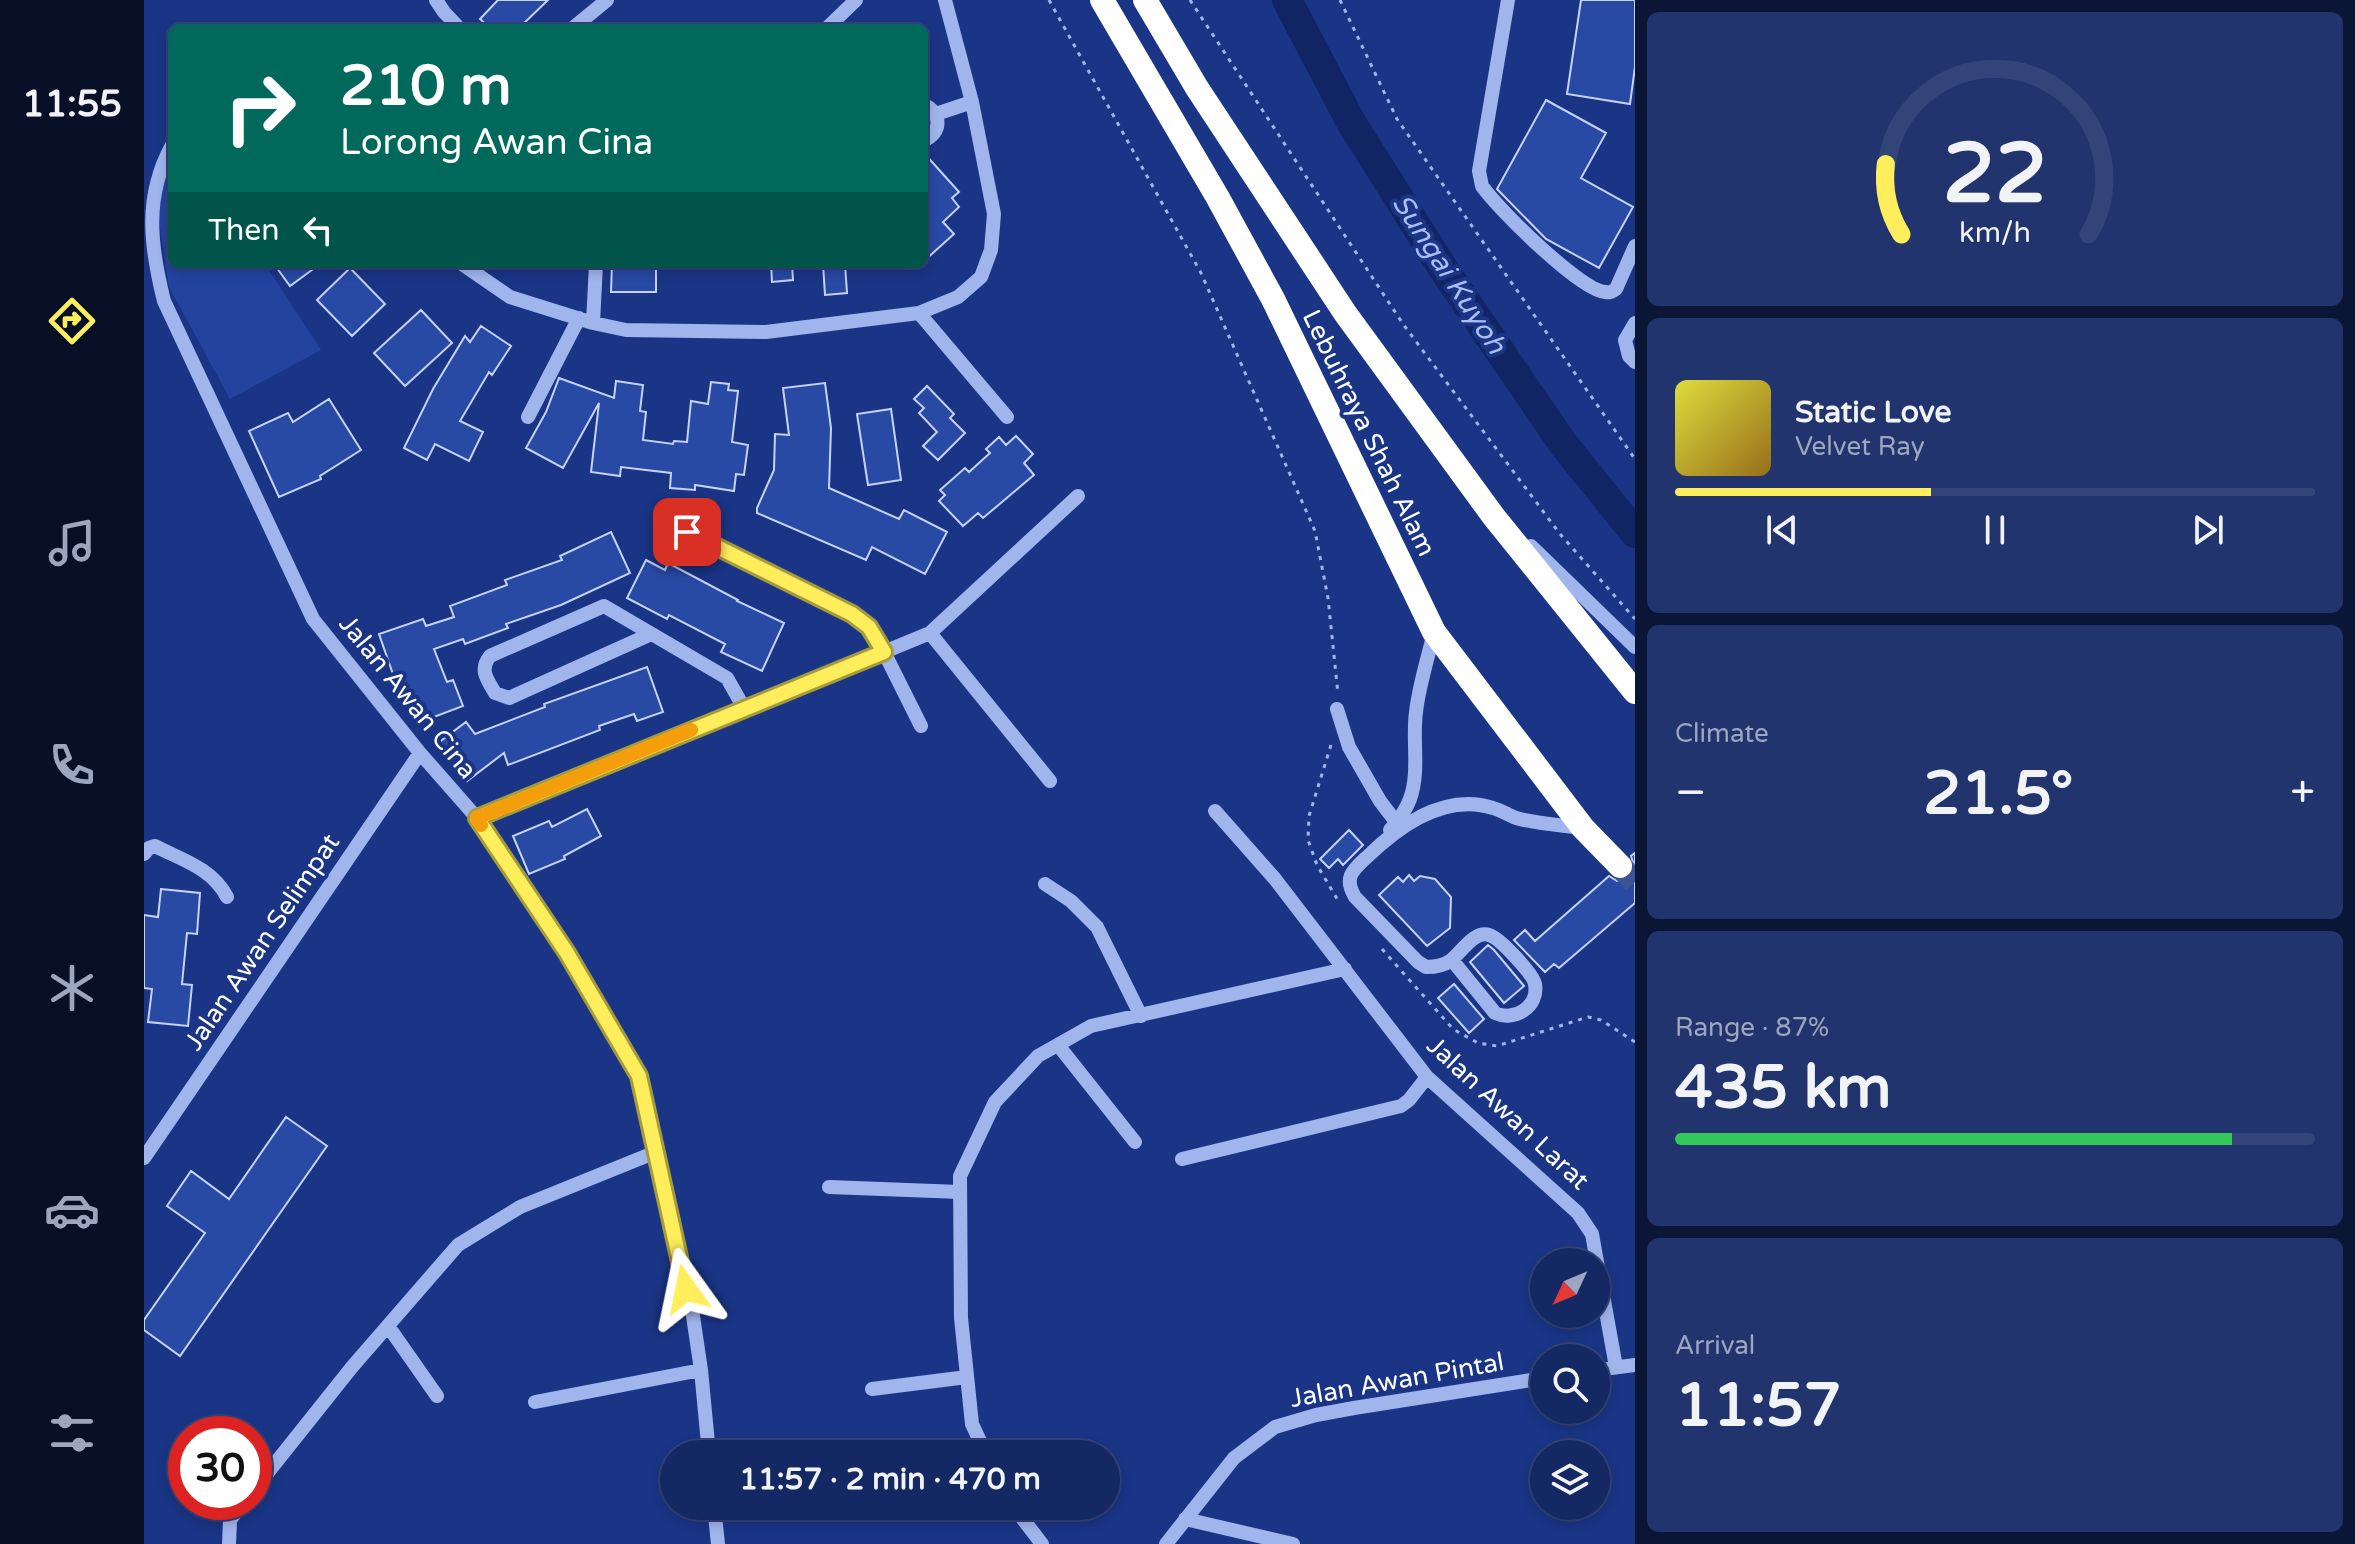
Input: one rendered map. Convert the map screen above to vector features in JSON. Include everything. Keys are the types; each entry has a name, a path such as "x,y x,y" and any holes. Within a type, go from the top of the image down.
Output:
{"highway":[{"name":"Lebuhraya Shah Alam","path":"1102,0 1273,299 1434,632 1583,828 1620,866"},
{"name":"Lebuhraya Shah Alam","path":"1145,0 1197,88 1345,313 1476,493 1635,692"}],"street":[{"path":"436,0 455,24"},
{"path":"578,24 607,0"},
{"path":"831,24 856,0"},
{"path":"468,268 510,297 626,330 766,332 919,313 958,297 981,277 991,250 994,214 972,102 945,0"},
{"path":"1508,0 1479,171 1482,186 1553,260 1597,290 1610,292 1616,289 1635,246"},
{"path":"928,138 936,132 938,123 930,110 972,102"},
{"name":"Jalan Awan Cina","path":"168,152 157,171 149,206 152,254 164,301 313,619 420,753 477,818 567,953 639,1076 693,1316 708,1440"},
{"path":"528,417 586,320 595,268"},
{"path":"919,313 1007,417"},
{"path":"1635,323 1625,340 1629,356 1635,362"},
{"path":"1476,493 1635,647"},
{"path":"477,818 930,633 1078,496"},
{"path":"665,521 852,614 869,627 921,726"},
{"path":"651,634 509,698 495,693 483,673 490,656 604,606 727,678 744,708"},
{"path":"1381,844 1410,800 1414,786 1416,708 1434,632"},
{"path":"930,633 1050,781"},
{"path":"1337,709 1349,747 1380,801 1396,822"},
{"name":"Jalan Awan Selimpat","path":"144,1158 420,753"},
{"path":"1452,960 1495,1013 1504,1017 1516,1016 1535,998 1534,978 1503,944 1488,934 1473,939 1452,960 1436,967 1426,967 1418,962 1355,897 1349,879 1355,869 1414,819 1468,804 1492,807 1516,818 1583,828"},
{"name":"Jalan Awan Larat","path":"1215,811 1275,879 1427,1077 1578,1213 1592,1234 1616,1367"},
{"path":"144,854 155,846 208,872 220,883 227,897"},
{"path":"1045,884 1071,901 1097,927 1141,1016"},
{"path":"979,1440 972,1424 961,1318 960,1176 995,1102 1038,1056 1091,1026 1345,969"},
{"path":"1058,1045 1135,1142"},
{"path":"1182,1159 1401,1106 1427,1077"},
{"path":"272,1468 458,1245 520,1207 656,1152"},
{"path":"829,1187 960,1192"},
{"path":"388,1326 437,1396"},
{"path":"1610,1368 1635,1365"},
{"path":"535,1402 701,1370"},
{"path":"872,1389 967,1377"},
{"name":"Jalan Awan Pintal","path":"1166,1544 1234,1458 1275,1427 1341,1411 1530,1380"},
{"path":"1185,1519 1293,1544"},
{"path":"229,1544 230,1520"},
{"path":"715,1520 718,1544"},
{"path":"1024,1520 1042,1544"}],"path":[{"path":"1049,0 1201,273 1315,531 1328,598 1337,709"},
{"path":"1190,0 1403,324 1560,534 1635,619"},
{"path":"1340,0 1397,119 1635,459"},
{"path":"1331,744 1309,816 1308,840 1317,865 1344,908"},
{"path":"1374,941 1453,1029 1478,1043 1497,1046 1588,1017 1601,1020 1635,1042"}],"shaded area":[{"path":"168,176 168,268 268,268 321,350 230,399 169,287 156,201"}],"building":[{"path":"498,0 548,0 523,24 486,24 480,19"},
{"path":"1581,0 1635,0 1635,67 1630,104 1567,94"},
{"path":"1546,100 1606,133 1581,178 1633,207 1599,268 1546,239 1497,189"},
{"path":"928,157 959,192 952,198 959,207 943,222 954,234 928,257"},
{"path":"277,268 315,268 290,286"},
{"path":"350,268 385,304 352,336 317,300"},
{"path":"612,268 656,268 656,292 611,292"},
{"path":"771,268 792,268 793,280 772,282"},
{"path":"823,268 845,268 847,293 825,295"},
{"path":"421,310 452,343 405,386 374,353"},
{"path":"481,326 511,346 492,375 489,372 460,421 483,432 469,461 435,444 427,460 404,448 433,389 465,336 470,342"},
{"path":"559,378 614,398 616,381 643,385 640,411 646,412 643,440 673,444 674,441 687,442 691,401 708,404 711,382 729,384 728,390 738,391 732,442 748,445 744,475 736,474 734,491 695,485 695,490 670,488 671,473 621,467 620,476 591,472 599,403 563,468 526,448 546,412"},
{"path":"825,383 831,428 829,488 899,519 904,510 947,532 925,574 872,547 866,560 757,513 774,470 775,434 789,435 783,388"},
{"path":"927,386 954,414 950,418 965,433 938,460 923,446 937,432 919,413 924,408 914,399"},
{"path":"329,399 361,450 320,476 321,479 279,497 249,431 288,413 293,422"},
{"path":"891,409 901,480 868,485 857,414"},
{"path":"1016,436 1033,454 1024,463 1034,475 983,518 978,513 963,526 939,501 945,495 940,490 965,468 969,472 990,453 986,449 999,437 1006,445"},
{"path":"611,532 630,573 561,605 506,624 508,628 465,644 463,639 434,649 447,682 453,680 463,706 418,723 402,678 395,680 379,634 423,619 426,626 454,617 450,606 507,585 505,580 562,560 560,556"},
{"path":"646,560 665,570 668,563 784,623 762,671 721,652 725,644 669,615 667,619 627,598"},
{"path":"647,667 663,712 637,721 634,714 508,765 504,753 467,781 438,743 466,722 475,734 545,707 544,704"},
{"path":"587,809 601,836 564,856 565,859 529,874 513,836 549,821 552,827"},
{"path":"1349,830 1363,845 1343,865 1338,859 1329,868 1320,859"},
{"path":"1635,869 1635,903 1559,968 1554,964 1545,972 1514,940 1525,930 1535,941 1609,876 1617,881 1630,877"},
{"path":"1409,875 1414,881 1420,876 1435,879 1451,897 1450,928 1427,946 1379,895 1398,877 1403,882"},
{"path":"161,889 200,893 197,934 187,933 182,984 192,985 188,1026 148,1022 152,989 144,988 144,915 158,917"},
{"path":"1488,945 1524,986 1504,1003 1470,962"},
{"path":"1454,984 1484,1019 1469,1033 1438,998"},
{"path":"286,1117 327,1146 180,1356 144,1330 144,1320 205,1233 167,1206 191,1171 229,1199"}],"waterway":[{"name":"Sungai Kuyoh","path":"1287,0 1351,122 1444,270 1564,445 1635,533"}],"tunnel":[{"path":"1620,866 1635,882"}],"slow traffic":[{"path":"481,825 477,818 691,730"}],"route":[{"path":"686,1289 639,1076 567,953 477,818 884,652 869,627 852,614 687,532"}]}
